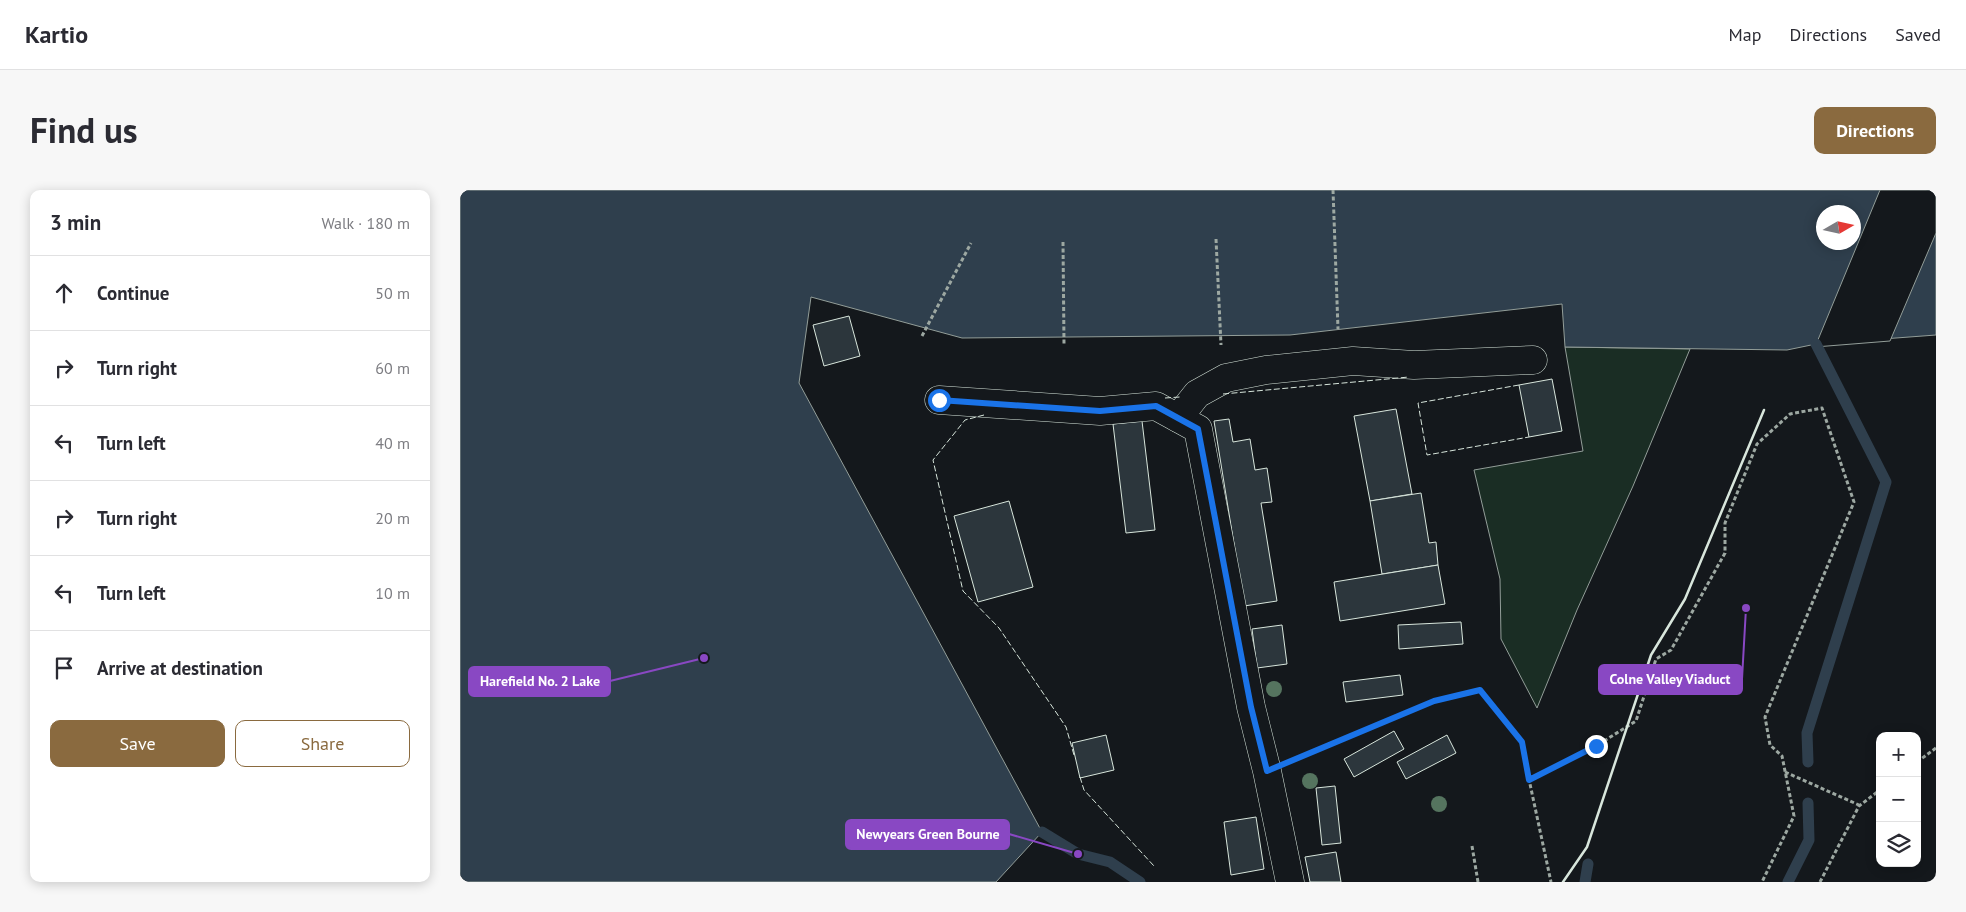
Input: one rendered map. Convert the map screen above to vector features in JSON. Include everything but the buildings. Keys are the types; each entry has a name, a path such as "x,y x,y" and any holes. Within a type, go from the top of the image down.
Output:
{"lane":[{"path":"1178,418 1197,394 1226,378 1266,370 1353,361 1414,365 1533,360"},
{"path":"939,400 1100,411 1156,406 1198,429 1251,707 1267,771 1290,882"}],"path":[{"path":"1333,190 1338,332"},
{"path":"1216,239 1221,345"},
{"path":"1063,242 1064,344"},
{"path":"922,336 971,243"},
{"path":"1529,780 1596,746 1636,721 1656,660 1671,650 1724,553 1725,523 1757,444 1790,414 1822,408 1854,502 1765,717 1770,745 1782,756 1794,816 1762,882"},
{"path":"1267,771 1434,701 1480,690 1522,742 1551,882"},
{"path":"1921,759 1936,748"},
{"path":"1785,772 1860,806"},
{"path":"1820,882 1860,806 1876,793"},
{"path":"1472,846 1478,882"}],"green space":[{"path":"1565,347 1690,349 1633,486 1577,610 1537,708 1501,639 1500,579 1474,470 1583,451"}],"water":[{"path":"460,190 1936,190 1936,335 1816,344 1787,350 1565,347 1562,304 1290,335 962,338 811,297 799,383 1042,832 996,882 460,882"}],"pier":[{"path":"1880,190 1936,190 1936,233 1890,341 1815,347 1855,250 1861,250 1861,236"}],"waterway":[{"path":"1808,762 1807,733 1886,482 1816,344"},
{"path":"1788,882 1809,840 1808,803"},
{"path":"1042,832 1078,854 1110,862 1140,882"},
{"path":"1585,882 1588,864"}],"fence":[{"path":"1223,394 1409,377"},
{"path":"1519,385 1418,403 1427,455 1529,437"},
{"path":"1165,398 1180,397"},
{"path":"984,415 965,420 933,460 963,591 999,628 1066,727 1074,755"},
{"path":"1080,777 1084,790 1154,866"}],"wall":[{"path":"1563,882 1587,847 1651,655 1685,599 1764,410"}],"place":[{"name":"Colne Valley Viaduct","path":"1746,608"},
{"name":"Harefield No. 2 Lake","path":"704,658"},
{"name":"Newyears Green Bourne","path":"1078,854"}],"route":[{"path":"939,400 1100,411 1156,406 1198,429 1251,707 1267,771 1434,701 1480,690 1522,742 1529,780 1596,746"}]}
